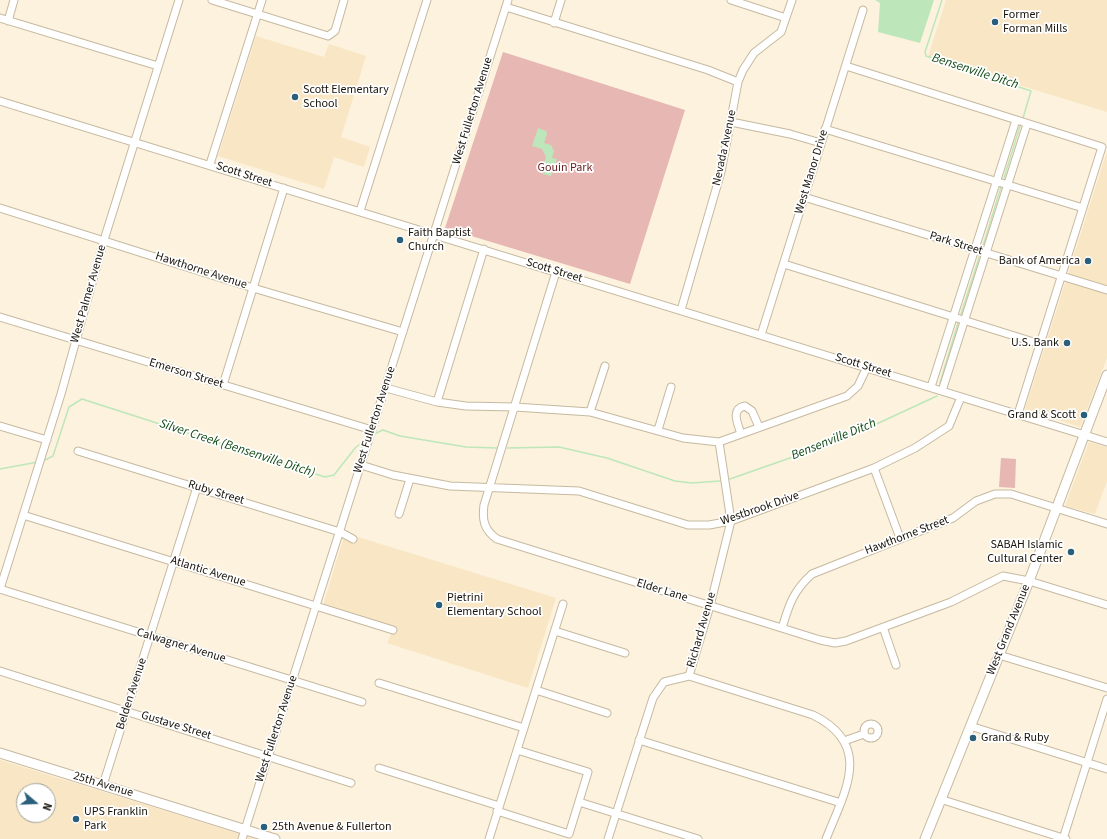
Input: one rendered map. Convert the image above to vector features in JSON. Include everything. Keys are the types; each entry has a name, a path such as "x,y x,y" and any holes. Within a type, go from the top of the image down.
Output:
{"main road":[{"name":"West Grand Avenue","path":"924,839 1029,581 1107,375"},
{"name":"25th Avenue","path":"0,753 275,839"}],"street":[{"path":"8,21 14,0"},
{"name":"West Palmer Avenue","path":"0,589 47,440 104,240 179,0"},
{"path":"212,0 328,36 335,31 344,0"},
{"path":"210,164 262,0"},
{"path":"360,212 427,0"},
{"path":"554,23 561,0"},
{"path":"731,0 786,18"},
{"name":"Nevada Avenue","path":"681,310 721,172 732,122 738,82 748,62 763,45 781,32 792,0"},
{"path":"507,4 554,23 708,70 738,82"},
{"name":"West Fullerton Avenue","path":"242,839 507,4"},
{"name":"West Manor Drive","path":"761,335 863,10"},
{"path":"0,18 158,66"},
{"path":"846,66 1102,147 1018,414"},
{"name":"Scott Street","path":"0,101 210,164 360,212 1107,442"},
{"path":"931,388 1016,120"},
{"path":"732,122 790,134 821,143"},
{"path":"942,391 1027,124"},
{"path":"825,129 1083,208"},
{"path":"223,385 284,188"},
{"name":"Park Street","path":"804,197 1107,290"},
{"name":"Hawthorne Avenue","path":"0,208 253,288 403,332"},
{"path":"437,402 484,249"},
{"path":"784,264 1040,344"},
{"name":"Elder Lane","path":"556,272 484,505 483,520 488,532 497,539 820,640 835,642 846,641 951,602 1003,576 1029,581 1107,605"},
{"name":"Emerson Street","path":"0,317 372,431"},
{"path":"590,412 605,366"},
{"path":"386,388 437,402 466,406 515,406 590,412 693,440 719,442 847,396 858,386 867,368"},
{"path":"658,430 671,387"},
{"name":"Westbrook Drive","path":"361,465 410,479 450,486 579,491 688,525 709,525 731,521 874,468 915,448 947,429 952,423 961,397"},
{"path":"741,434 735,416 736,412 742,406 751,409 759,428"},
{"path":"0,426 47,440"},
{"name":"Richard Avenue","path":"608,839 653,698 664,682 689,676 710,606 731,521 719,442"},
{"name":"Ruby Street","path":"78,451 340,532 353,538"},
{"path":"874,468 900,538"},
{"path":"399,514 410,479"},
{"name":"Belden Avenue","path":"103,785 197,487"},
{"name":"Hawthorne Street","path":"782,628 792,597 800,585 812,574 953,518 976,501 994,494 1011,494 1107,524"},
{"name":"Atlantic Avenue","path":"23,515 393,630"},
{"name":"Calwagner Avenue","path":"0,589 362,702"},
{"path":"489,839 563,604"},
{"path":"883,627 896,665"},
{"path":"555,631 625,653"},
{"path":"999,655 1107,688"},
{"name":"Gustave Street","path":"0,671 351,782"},
{"path":"689,676 813,715 825,721 835,729 844,741 851,764 850,777 826,839"},
{"path":"379,683 524,728"},
{"path":"536,690 607,713"},
{"path":"940,799 1064,839 1107,699"},
{"path":"970,726 1107,769"},
{"path":"844,741 864,734"},
{"path":"639,740 841,803"},
{"path":"379,768 569,834 588,772 517,750"},
{"path":"579,802 698,839"}],"shaded area":[{"path":"875,0 934,0 920,43 878,32 880,3"},
{"path":"946,0 1107,0 1107,112 928,57"},
{"name":"Scott Elementary School","path":"256,36 324,57 329,44 366,56 341,137 370,147 364,167 334,157 324,189 218,156"},
{"path":"538,128 546,131 547,134 544,143 551,145 554,151 552,158 557,159 551,176 543,174 541,171 546,157 542,149 532,146"},
{"path":"1107,151 1107,358 1080,427 1025,409"},
{"path":"1089,442 1107,447 1107,481 1095,514 1065,506"},
{"name":"Pietrini Elementary School","path":"345,533 556,598 528,688 387,643 391,634 321,612"},
{"path":"0,760 256,839 0,839"}],"green space":[{"name":"Gouin Park","path":"503,52 685,110 630,284 445,228"},
{"path":"1001,458 1016,459 1015,488 999,487"}],"waterway":[{"name":"Bensenville Ditch","path":"942,0 925,52 926,56 1031,91 1023,118"},
{"name":"Bensenville Ditch","path":"1004,178 1020,126"},
{"name":"Bensenville Ditch","path":"983,246 1001,187"},
{"name":"Bensenville Ditch","path":"961,314 980,255"},
{"name":"Bensenville Ditch","path":"940,383 958,323"},
{"name":"Bensenville Ditch","path":"730,479 844,439 937,396"},
{"name":"Silver Creek (Bensenville Ditch)","path":"43,461 53,456 69,407 82,399 325,477 334,475 356,447 366,440"},
{"name":"Silver Creek (Bensenville Ditch)","path":"374,434 383,430 400,436 466,447 497,448"},
{"name":"Bensenville Ditch","path":"507,448 559,447 607,458 675,481 692,483 720,481"},
{"name":"Silver Creek (Bensenville Ditch)","path":"0,469 38,462"}],"place":[{"name":"Former Forman Mills","path":"995,22"},
{"name":"Scott Elementary School","path":"295,97"},
{"name":"Faith Baptist Church","path":"400,240"},
{"name":"Bank of America","path":"1088,261"},
{"name":"U.S. Bank","path":"1067,343"},
{"name":"Grand & Scott","path":"1084,415"},
{"name":"SABAH Islamic Cultural Center","path":"1071,552"},
{"name":"Pietrini Elementary School","path":"439,605"},
{"name":"Grand & Ruby","path":"973,738"},
{"name":"UPS Franklin Park","path":"76,819"},
{"name":"25th Avenue & Fullerton","path":"264,827"}]}
